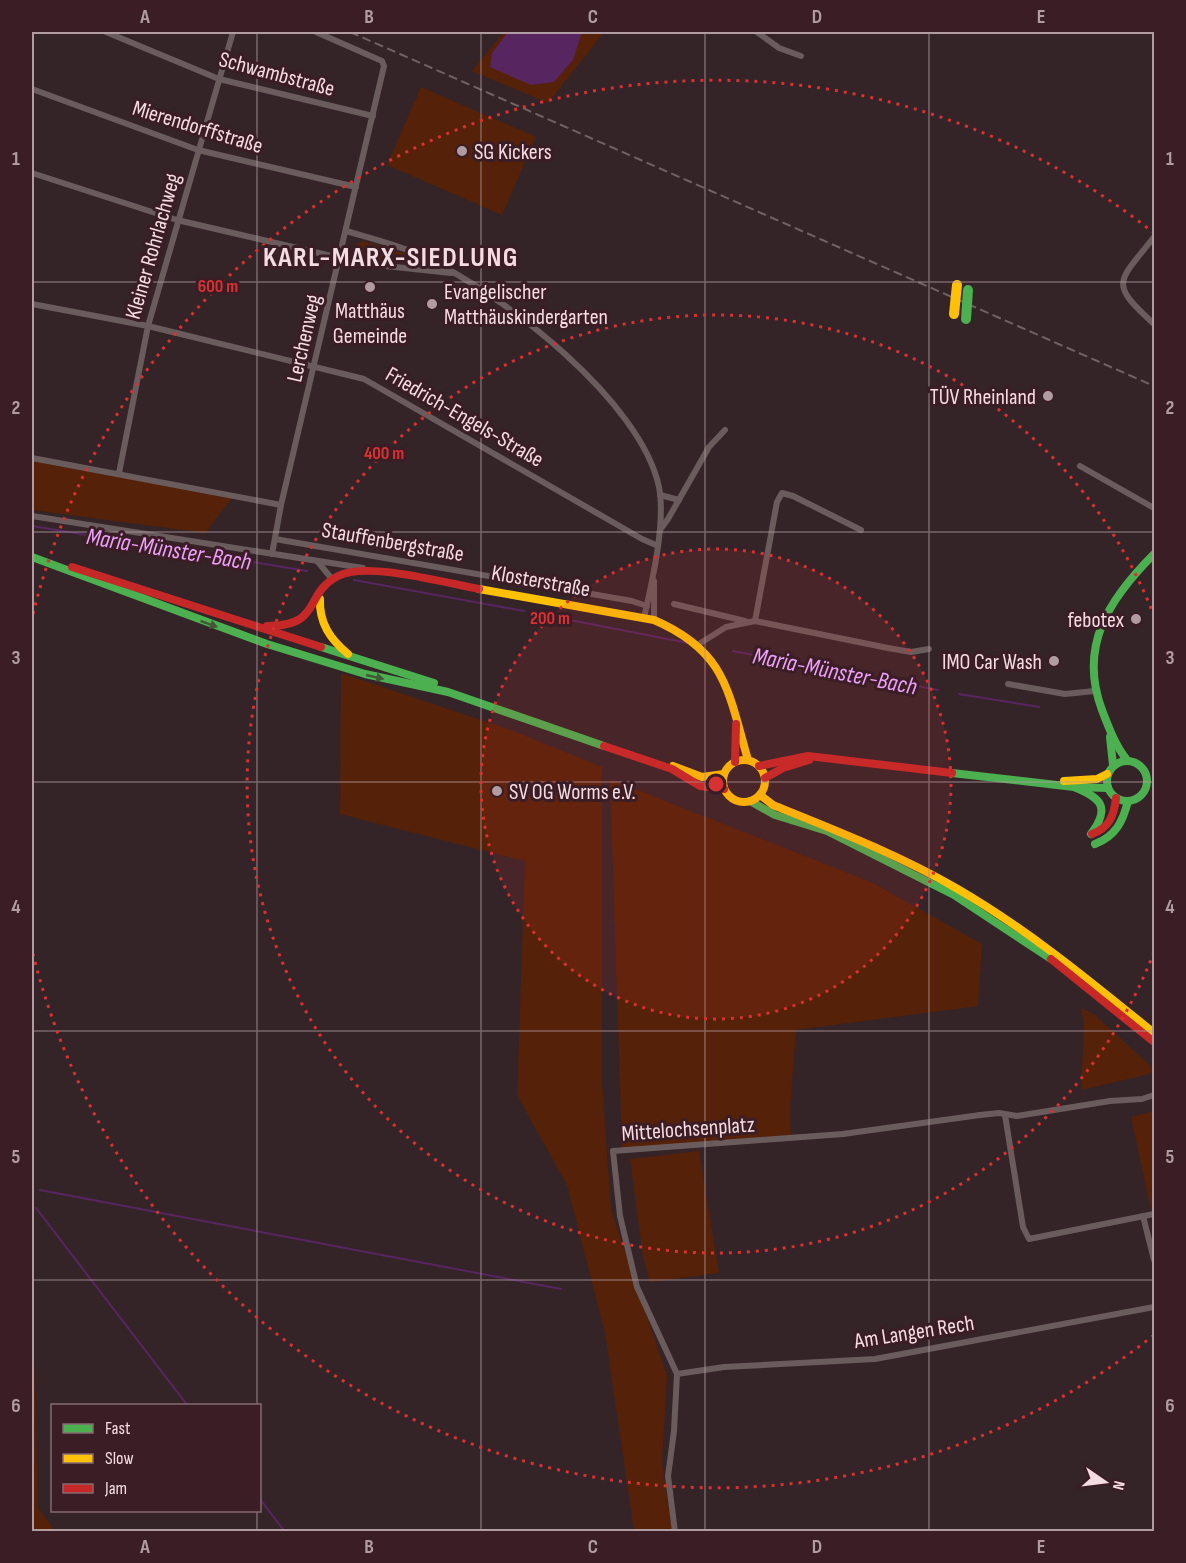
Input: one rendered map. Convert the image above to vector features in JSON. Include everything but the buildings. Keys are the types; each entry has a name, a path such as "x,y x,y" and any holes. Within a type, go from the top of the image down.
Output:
{"main road":[{"path":"954,314 957,285"},
{"path":"966,319 968,290"},
{"path":"1108,725 1110,770 1108,788 1116,798 1128,801 1140,795 1151,781 1149,769 1127,760 1118,749 1095,691 1093,660 1102,625 1136,571 1155,554"},
{"path":"32,556 353,657 702,777 724,774 735,762 748,760 759,766 765,778"},
{"path":"32,556 267,644 365,674 448,692 521,714 672,769 700,786 724,789 734,799 755,798 866,842 956,888 1055,953 1155,1033"},
{"name":"Klosterstraße","path":"332,579 350,572 370,570 648,614 675,627 699,644 721,672 736,710 748,760"},
{"path":"254,625 274,626 297,621 310,612 332,579"},
{"path":"320,596 319,612 326,630 340,648 353,657"},
{"name":"Klosterstraße","path":"735,762 736,710"},
{"path":"759,766 797,757 824,758 1074,787 1108,788"},
{"path":"755,798 765,778 793,765 824,758"},
{"path":"1042,782 1086,780 1127,760"},
{"path":"724,774 724,789"},
{"path":"1074,787 1096,796 1102,806 1100,822 1093,839"},
{"path":"755,798 774,815 827,831 954,894 1070,972 1155,1042"},
{"path":"1093,839 1108,826 1114,814 1116,798"},
{"path":"1093,839 1109,838 1115,832 1123,820 1128,801"}],"street":[{"name":"Schwambstraße","path":"106,32 219,79 374,116"},
{"name":"Kleiner Rohrlachweg","path":"118,473 148,326 177,219 233,32"},
{"name":"Lerchenweg","path":"272,554 281,505 384,66 382,61 316,32"},
{"path":"757,32 779,48 801,56"},
{"name":"Mierendorffstraße","path":"32,88 198,150 356,187"},
{"path":"32,173 177,219 340,259 455,274"},
{"path":"346,231 412,252 455,274 514,312 578,367 631,427 654,470 660,495 659,530 648,614"},
{"path":"1155,237 1129,270 1123,285 1127,299 1155,324"},
{"name":"Friedrich-Engels-Straße","path":"32,304 148,326 315,365 364,379 656,545"},
{"path":"659,530 710,447 725,430"},
{"path":"32,458 281,505"},
{"path":"1080,466 1155,508"},
{"path":"754,621 777,502 782,494 793,496 861,530"},
{"path":"660,495 679,500"},
{"name":"Klosterstraße","path":"32,516 370,570"},
{"name":"Stauffenbergstraße","path":"275,539 622,599 648,614"},
{"path":"317,561 332,579"},
{"path":"648,614 653,574"},
{"path":"674,604 746,621 888,648 911,651 929,649"},
{"path":"699,644 726,627 746,621"},
{"path":"1008,684 1065,694 1095,691"},
{"name":"Mittelochsenplatz","path":"675,1532 668,1476 674,1431 677,1374 637,1287 620,1216 613,1151 843,1134 980,1115 1017,1116 1100,1102 1142,1100 1155,1095"},
{"path":"1005,1115 1023,1227 1029,1239 1155,1214"},
{"path":"1143,1216 1155,1260"},
{"name":"Am Langen Rech","path":"677,1374 724,1367 875,1359 1155,1307"}],"shaded area":[{"path":"504,32 604,32 548,103 472,71"},
{"path":"508,32 582,32 573,60 554,82 531,85 490,67 492,53"},
{"name":"SG Kickers","path":"421,87 536,137 502,215 387,165"},
{"path":"364,241 412,256 416,262 414,264 358,259 354,248 356,244"},
{"path":"32,461 232,498 205,533 32,510"},
{"path":"341,673 511,730 602,767 602,1082 611,1210 667,1376 662,1463 672,1531 634,1531 605,1333 567,1185 517,1095 525,861 340,814"},
{"path":"610,779 873,883 982,944 978,1006 796,1030 790,1109 791,1137 622,1148"},
{"path":"1081,1008 1095,1015 1148,1064 1154,1073 1081,1090 1084,1025"},
{"path":"1154,1111 1154,1209 1151,1210 1131,1117"},
{"path":"699,1151 719,1273 650,1282 643,1257 630,1159"},
{"path":"32,1278 38,1508 55,1531 32,1531"}],"waterway":[{"name":"Maria-Münster-Bach","path":"32,526 307,571"},
{"name":"Maria-Münster-Bach","path":"354,580 524,611"},
{"name":"Maria-Münster-Bach","path":"534,613 688,643"},
{"name":"Maria-Münster-Bach","path":"733,651 938,690"},
{"name":"Maria-Münster-Bach","path":"959,694 1039,707"},
{"path":"40,1190 561,1289"},
{"path":"36,1208 186,1404"},
{"path":"261,1500 285,1532"}],"railway":[{"path":"350,32 1154,386"}],"traffic: fast":[{"path":"966,319 968,290"},
{"path":"1127,760 1110,730 1095,687 1096,644 1111,606 1154,554"},
{"path":"32,557 267,644 365,674 448,692 604,746"},
{"path":"321,647 434,683"},
{"path":"1110,737 1113,765"},
{"path":"1127,761 1135,762 1141,767 1146,773 1147,781 1146,789 1141,795 1135,800 1127,801 1119,800 1113,795 1108,789 1107,781 1108,773 1113,767 1119,762 1127,761"},
{"path":"952,773 1074,787 1108,788"},
{"path":"1074,787 1091,795 1100,804 1101,817 1091,834"},
{"path":"750,801 775,815 827,831 954,895 1051,959"},
{"path":"1095,844 1108,837 1118,827 1128,801"}],"traffic: slow":[{"path":"954,314 957,285"},
{"path":"479,589 654,620 678,632 696,645 710,660 720,676 735,713 748,760"},
{"path":"320,599 321,616 327,630 348,654"},
{"path":"744,760 759,766 765,781 759,796 744,802 729,796 723,781 729,766 744,760"},
{"path":"673,766 702,777 724,774"},
{"path":"1064,781 1097,779 1107,774"},
{"path":"760,795 773,805 889,853 956,888 1033,938 1154,1033"}],"traffic: jam":[{"path":"72,567 321,647"},
{"path":"267,626 285,625 297,621 305,615 327,583 351,572 386,572 479,589"},
{"path":"735,762 736,724"},
{"path":"604,746 672,769 700,786 724,789"},
{"path":"759,766 808,756 952,773"},
{"path":"765,778 783,768 809,760"},
{"path":"1092,834 1107,825 1114,810 1116,798"},
{"path":"1051,959 1154,1042"}],"place":[{"name":"SG Kickers","path":"462,151"},
{"name":"Matthäus Gemeinde","path":"370,287"},
{"name":"Evangelischer Matthäuskindergarten","path":"432,304"},
{"name":"TÜV Rheinland","path":"1048,396"},
{"name":"febotex","path":"1136,619"},
{"name":"IMO Car Wash","path":"1054,661"},
{"name":"SV OG Worms e.V.","path":"497,791"}],"district":[{"name":"KARL-MARX-SIEDLUNG","path":"391,256"}]}
